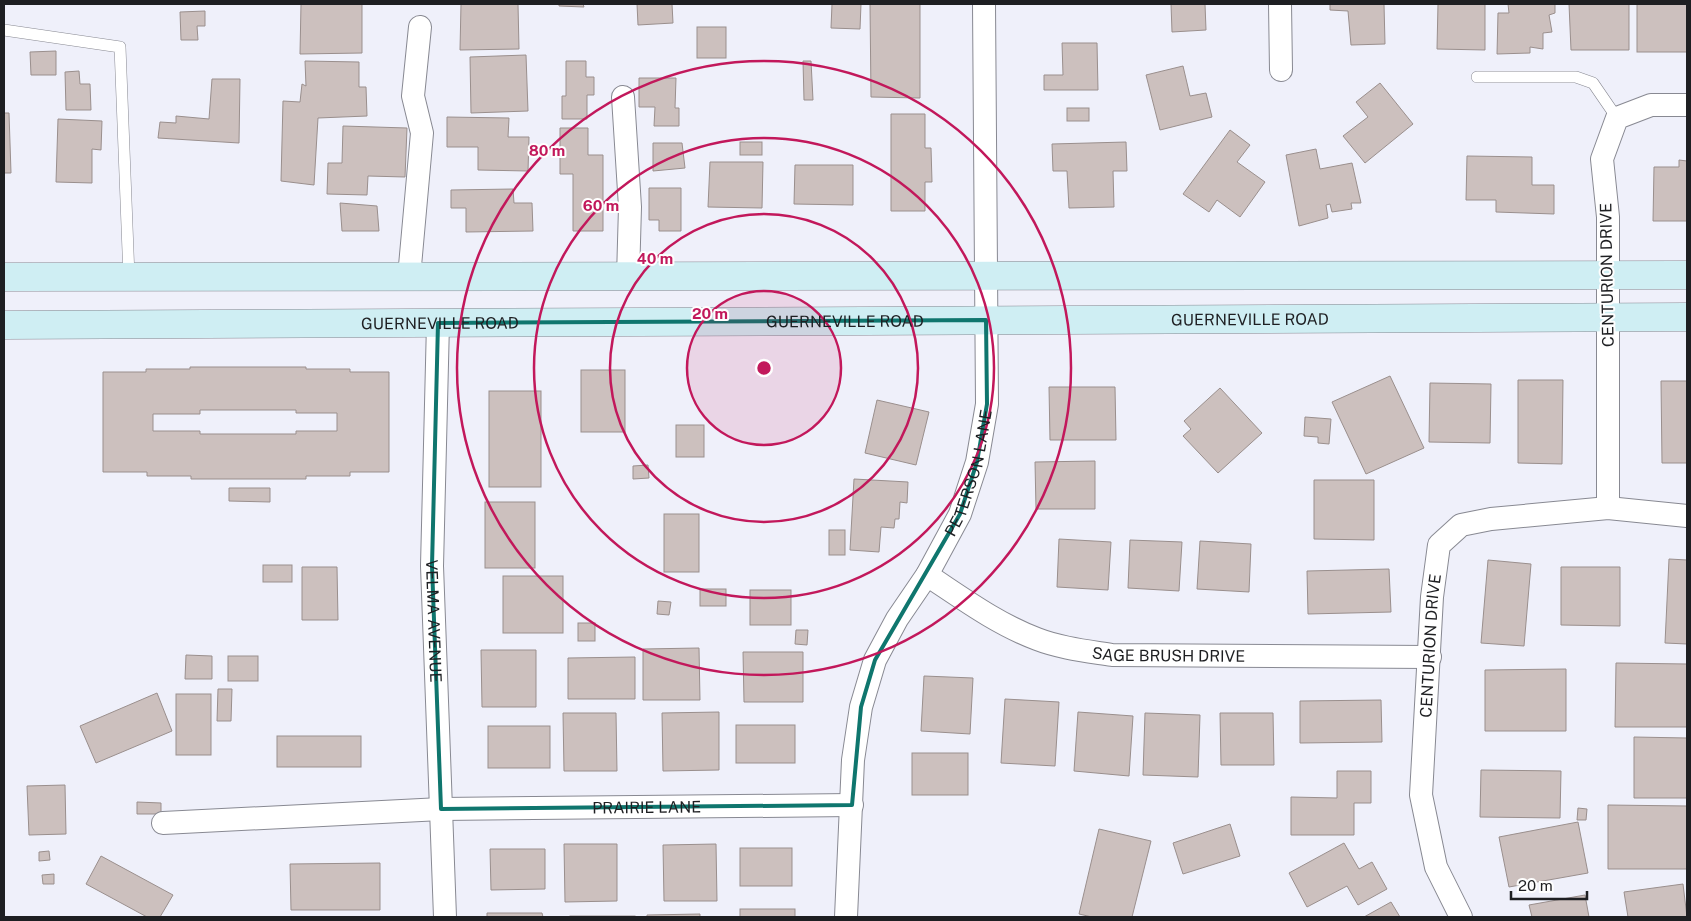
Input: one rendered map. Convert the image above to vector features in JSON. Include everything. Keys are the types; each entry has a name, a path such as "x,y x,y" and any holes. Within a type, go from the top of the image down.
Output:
{"main road":[{"path":"4,277 985,277 1687,274"},
{"name":"GUERNEVILLE ROAD","path":"4,325 1687,317"}],"street":[{"name":"PETERSON LANE","path":"846,917 854,760 861,707 875,660 897,619 926,575 960,514 977,462 986,404 984,4"},
{"path":"1280,4 1282,70"},
{"path":"409,277 422,134 413,96 420,27"},
{"path":"623,97 630,207 628,277"},
{"path":"1617,118 1652,105 1687,105"},
{"name":"CENTURION DRIVE","path":"1608,508 1608,318 1606,275 1608,216 1602,159 1617,118"},
{"name":"VELMA AVENUE","path":"438,323 432,566 445,917"},
{"name":"CENTURION DRIVE","path":"1461,917 1436,867 1421,795 1432,597 1439,545 1461,525 1491,519 1608,508 1687,516"},
{"name":"SAGE BRUSH DRIVE","path":"926,575 1000,623 1038,640 1074,649 1112,655 1430,657"},
{"name":"PRAIRIE LANE","path":"163,823 441,809 852,805"}],"lane":[{"path":"4,30 120,47 129,277"},
{"path":"1477,77 1576,77 1593,83 1617,118"}],"highlighted area":[{"path":"986,320 987,404 977,462 960,514 875,660 861,707 852,805 441,809 432,566 438,323"}],"building":[{"path":"301,4 362,4 362,53 300,54"},
{"path":"461,4 518,4 519,49 460,50"},
{"path":"559,4 583,4 584,7 559,6"},
{"path":"637,4 672,4 673,23 638,25"},
{"path":"832,4 861,4 860,29 831,28"},
{"path":"870,4 920,4 920,98 871,97"},
{"path":"1171,4 1205,4 1206,30 1172,32"},
{"path":"1330,4 1384,4 1385,44 1351,45 1348,11 1330,10"},
{"path":"1438,4 1485,4 1485,50 1437,49"},
{"path":"1508,4 1555,4 1555,13 1549,15 1552,32 1543,33 1543,49 1530,47 1530,53 1497,54 1498,13 1509,13"},
{"path":"1569,4 1629,4 1629,50 1571,50"},
{"path":"1637,4 1687,4 1687,52 1637,52"},
{"path":"205,11 205,26 197,26 198,40 181,40 180,12"},
{"path":"697,27 726,27 726,58 697,58"},
{"path":"1062,43 1097,43 1098,90 1044,90 1044,75 1063,75"},
{"path":"56,51 56,75 31,75 30,52"},
{"path":"526,55 528,111 471,113 470,57"},
{"path":"305,61 359,62 359,87 366,87 367,116 318,118 314,185 281,181 283,101 300,102 302,84 306,86"},
{"path":"566,61 586,61 586,77 594,77 594,95 587,95 587,119 562,119 562,96 566,96"},
{"path":"803,61 811,61 813,100 804,100"},
{"path":"1183,66 1190,96 1206,93 1212,117 1160,130 1146,75"},
{"path":"79,71 80,84 90,84 91,110 66,110 65,72"},
{"path":"639,78 676,78 675,108 679,108 679,126 654,126 655,107 639,107"},
{"path":"212,79 240,79 239,143 158,138 160,122 176,123 176,116 209,119"},
{"path":"1380,83 1413,124 1365,163 1343,136 1368,117 1356,102"},
{"path":"1067,108 1089,108 1089,121 1067,121"},
{"path":"4,113 9,113 11,173 4,173"},
{"path":"891,114 925,114 925,148 931,148 932,182 925,182 925,211 891,211"},
{"path":"447,117 509,118 508,137 529,137 528,171 478,170 478,147 447,147"},
{"path":"58,119 102,121 101,150 92,149 92,183 56,182"},
{"path":"343,126 407,128 405,177 368,176 367,195 327,194 328,163 342,163"},
{"path":"560,128 588,128 588,155 603,155 603,231 573,231 573,174 560,174"},
{"path":"1230,130 1250,145 1237,162 1265,182 1240,217 1217,200 1209,212 1183,194"},
{"path":"740,142 762,142 762,155 740,155"},
{"path":"1126,142 1127,171 1113,171 1114,207 1069,208 1067,171 1053,171 1052,144"},
{"path":"653,143 682,143 685,168 653,171"},
{"path":"1316,149 1320,169 1352,163 1361,203 1351,203 1352,209 1332,212 1330,204 1326,205 1328,218 1299,226 1286,155"},
{"path":"1467,156 1532,157 1532,185 1554,185 1554,214 1496,212 1496,200 1466,200"},
{"path":"1679,160 1687,161 1687,221 1653,221 1654,167 1679,167"},
{"path":"710,162 763,162 762,208 708,207"},
{"path":"795,165 853,165 853,205 794,204"},
{"path":"649,188 681,188 681,231 659,231 659,220 649,220"},
{"path":"513,189 514,203 532,203 533,231 466,232 466,208 451,208 451,190"},
{"path":"340,203 377,206 379,231 342,231"},
{"path":"190,367 306,367 306,369 350,369 350,372 389,372 389,472 350,472 350,476 306,476 306,479 191,479 191,476 147,476 147,472 103,472 103,372 146,372 146,369 190,369","holes":["200,410 296,410 296,413 337,413 337,431 296,431 296,434 200,434 200,431 153,431 153,414 200,414"]},
{"path":"581,370 625,370 625,432 581,432"},
{"path":"1390,376 1424,448 1366,474 1332,402"},
{"path":"1518,380 1563,380 1562,464 1518,463"},
{"path":"1661,381 1687,381 1687,463 1662,463"},
{"path":"1430,383 1491,384 1490,443 1429,442"},
{"path":"1049,387 1115,387 1116,440 1050,440"},
{"path":"1220,388 1262,433 1218,473 1183,436 1191,429 1184,421"},
{"path":"489,391 541,391 541,487 489,487"},
{"path":"877,400 929,412 916,465 865,453"},
{"path":"1305,417 1331,419 1329,444 1318,443 1318,437 1304,436"},
{"path":"676,425 704,425 704,457 676,457"},
{"path":"1095,461 1095,509 1036,509 1035,462"},
{"path":"648,465 649,478 633,479 633,466"},
{"path":"854,479 908,482 907,503 900,502 899,519 895,519 894,528 881,527 879,552 850,550"},
{"path":"1314,480 1374,480 1374,540 1314,539"},
{"path":"229,488 270,488 270,502 229,501"},
{"path":"485,502 535,502 535,568 485,568"},
{"path":"664,514 699,514 699,572 664,572"},
{"path":"829,530 845,530 845,555 829,555"},
{"path":"1059,539 1111,542 1108,590 1057,587"},
{"path":"1130,540 1182,542 1179,591 1128,588"},
{"path":"1200,541 1251,544 1249,592 1197,589"},
{"path":"1669,559 1687,560 1687,644 1665,643"},
{"path":"1488,560 1531,564 1524,646 1481,643"},
{"path":"263,565 292,565 292,582 263,582"},
{"path":"302,567 337,567 338,620 302,620"},
{"path":"1561,567 1620,567 1620,626 1561,625"},
{"path":"1389,569 1391,612 1308,614 1307,571"},
{"path":"503,576 563,576 563,633 503,633"},
{"path":"700,589 726,589 726,606 700,606"},
{"path":"750,590 791,590 791,625 750,625"},
{"path":"658,601 671,602 669,615 657,614"},
{"path":"578,623 595,623 595,641 578,641"},
{"path":"796,630 808,630 807,645 795,644"},
{"path":"699,648 700,700 643,700 643,649"},
{"path":"481,650 536,650 536,707 482,707"},
{"path":"743,652 803,652 803,702 744,702"},
{"path":"186,655 212,656 212,679 185,679"},
{"path":"228,656 258,656 258,681 228,681"},
{"path":"635,657 635,699 568,699 568,658"},
{"path":"1616,663 1687,664 1687,727 1615,727"},
{"path":"1566,669 1566,731 1485,731 1485,670"},
{"path":"924,676 973,678 970,734 921,731"},
{"path":"218,689 232,689 231,721 217,721"},
{"path":"157,693 172,731 96,763 80,726"},
{"path":"176,694 211,694 211,755 176,755"},
{"path":"1005,699 1059,702 1055,766 1001,763"},
{"path":"1381,700 1382,742 1300,743 1300,701"},
{"path":"719,712 719,770 663,771 662,713"},
{"path":"1078,712 1133,716 1129,776 1074,771"},
{"path":"563,713 616,713 617,771 564,771"},
{"path":"1145,713 1200,715 1198,777 1143,775"},
{"path":"1220,713 1273,713 1274,765 1221,765"},
{"path":"736,725 795,725 795,763 736,763"},
{"path":"488,726 550,726 550,768 488,768"},
{"path":"277,736 361,736 361,767 277,767"},
{"path":"1634,737 1687,738 1687,798 1634,798"},
{"path":"912,753 968,753 968,795 912,795"},
{"path":"1481,770 1561,771 1560,818 1480,817"},
{"path":"1337,771 1371,771 1371,803 1354,803 1354,835 1291,835 1291,797 1337,798"},
{"path":"65,785 66,834 29,835 27,786"},
{"path":"137,802 161,803 161,814 137,814"},
{"path":"1608,805 1687,806 1687,869 1608,869"},
{"path":"1578,808 1587,809 1586,820 1577,820"},
{"path":"1578,822 1588,873 1509,887 1499,837"},
{"path":"1230,824 1240,856 1183,874 1173,843"},
{"path":"1099,829 1151,841 1132,917 1092,917 1079,914"},
{"path":"1344,843 1359,869 1372,862 1387,889 1358,905 1347,886 1307,907 1289,873"},
{"path":"564,844 617,844 617,901 565,902"},
{"path":"716,844 717,901 664,901 663,845"},
{"path":"740,848 792,848 792,886 740,886"},
{"path":"490,849 545,849 545,889 491,890"},
{"path":"49,851 50,860 39,861 39,852"},
{"path":"101,856 173,895 160,917 147,917 86,884"},
{"path":"380,863 380,910 291,910 290,864"},
{"path":"54,874 54,884 43,884 42,875"},
{"path":"1683,884 1687,917 1628,917 1624,892"},
{"path":"1585,895 1589,917 1532,917 1529,905"},
{"path":"1391,902 1400,917 1364,917"},
{"path":"740,909 795,909 795,917 740,917"},
{"path":"487,913 542,913 543,917 487,917"},
{"path":"700,914 700,917 647,917 647,915"},
{"path":"635,916 635,917 570,917"}]}
